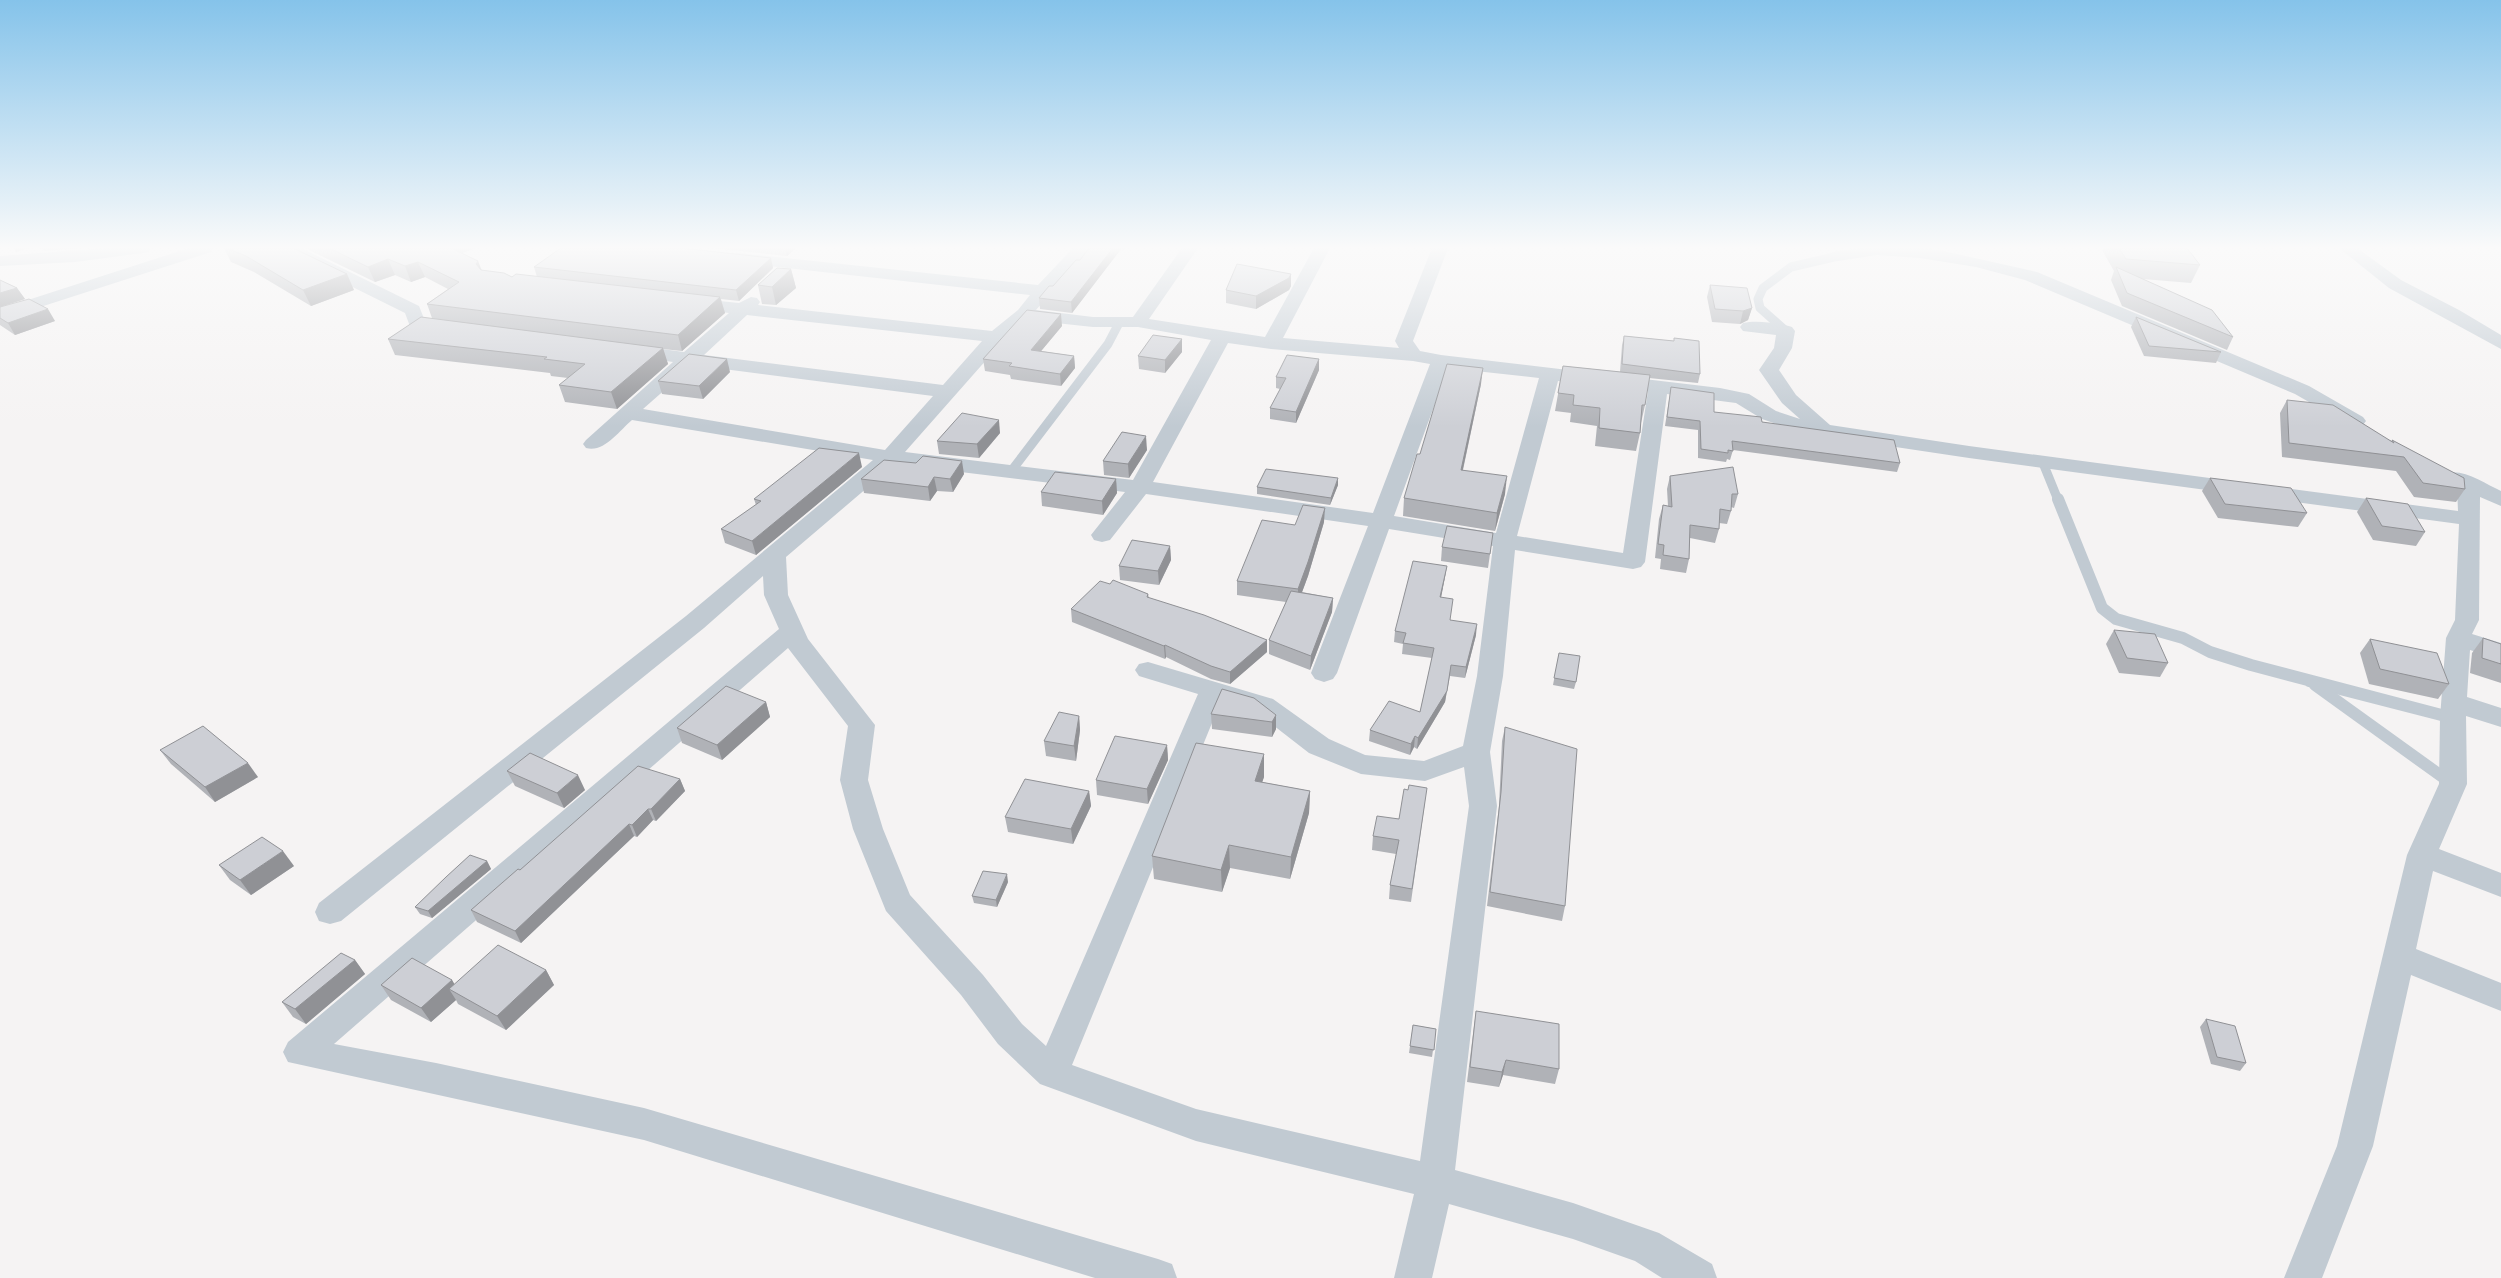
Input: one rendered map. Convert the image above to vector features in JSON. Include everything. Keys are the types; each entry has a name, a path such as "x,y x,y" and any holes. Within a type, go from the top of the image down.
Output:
{"street":[{"path":"0,315 23,308"},
{"path":"408,308 413,310 417,325 466,331"},
{"path":"730,308 996,337"},
{"path":"330,912 695,622 890,457 996,337 1029,308"},
{"path":"1138,322 1148,308"},
{"path":"1271,343 1290,308"},
{"path":"1413,355 1404,341 1417,308"},
{"path":"2106,308 2302,390 2368,429"},
{"path":"2440,308 2501,343"},
{"path":"593,444 743,309"},
{"path":"1024,314 1119,323 1138,322 1222,337 1413,355 1441,361 1742,398 1769,415 1802,427 1826,431 2043,463 2377,505 2470,519"},
{"path":"1750,327 1786,331 1783,348 1770,370 1789,399 1826,431"},
{"path":"1102,535 1140,487 1222,337"},
{"path":"611,349 949,392"},
{"path":"1324,674 1441,361"},
{"path":"1413,1278 1435,1183 1483,806 1476,752 1490,676 1505,540 1550,374"},
{"path":"628,413 890,457 1012,470 1140,487 1505,540 1633,562 1658,387"},
{"path":"2443,472 2468,486 2501,499"},
{"path":"2303,1278 2355,1146 2422,855 2453,784 2450,712 2458,638 2467,620 2470,519 2468,486"},
{"path":"774,555 776,595 797,642 862,725 854,780 868,830 897,902 972,985 1010,1034 1052,1073 1196,1126 1391,1170 1573,1221 1646,1246 1698,1278"},
{"path":"792,631 300,1052 436,1078 644,1124 1158,1278"},
{"path":"2458,638 2501,652"},
{"path":"1148,670 1264,705 1319,746 1361,764 1425,771 1476,752"},
{"path":"1052,1073 1213,690"},
{"path":"2450,712 2501,718"},
{"path":"2422,855 2501,885"},
{"path":"2399,956 2501,997"}],"lane":[{"path":"1760,308 1786,331"},
{"path":"1012,470 1108,344 1119,323"},
{"path":"2043,463 2102,608 2116,619 2184,638 2210,652 2250,665 2450,712"},
{"path":"2450,712 2309,681 2453,784"}],"building":[{"path":"0,308 48,309 8,323 0,318"},
{"path":"456,308 708,308 678,335"},
{"path":"1715,308 1752,308 1743,311"},
{"path":"2162,308 2207,308 2212,310 2233,337"},
{"path":"1027,310 1061,314 1031,350 1074,356 1060,374 1009,366 1012,363 983,359"},
{"path":"421,317 663,348 611,392 559,385 585,364 544,359 547,357 388,339"},
{"path":"2136,317 2221,352 2149,346"},
{"path":"1153,335 1182,339 1165,360 1138,356"},
{"path":"1624,336 1674,341 1674,338 1699,341 1700,374 1622,364"},
{"path":"689,354 727,359 699,386 658,381"},
{"path":"1287,355 1319,359 1296,412 1270,408 1286,378 1276,377"},
{"path":"1447,364 1483,368 1461,470 1507,476 1497,513 1404,498 1417,454 1420,454"},
{"path":"1563,366 1650,375 1645,405 1642,405 1640,433 1599,428 1600,408 1573,405 1574,395 1558,393"},
{"path":"1671,387 1714,393 1714,412 1761,417 1762,422 1894,440 1900,463 1732,441 1733,451 1728,450 1728,453 1701,449 1700,421 1667,417"},
{"path":"2287,400 2333,405 2394,443 2392,440 2464,478 2465,489 2423,483 2404,457 2289,443"},
{"path":"962,413 999,420 977,444 937,441"},
{"path":"1122,432 1146,436 1128,464 1103,461"},
{"path":"819,448 859,453 752,541 721,529 761,501 754,499"},
{"path":"923,456 962,461 950,479 934,477 928,487 861,479 884,460 916,463"},
{"path":"1733,467 1738,494 1732,494 1731,511 1720,509 1719,529 1690,525 1689,559 1663,555 1664,545 1658,544 1663,505 1672,507 1670,476"},
{"path":"1266,469 1338,478 1331,498 1257,487"},
{"path":"1055,472 1116,479 1102,501 1041,492"},
{"path":"2210,478 2291,488 2307,513 2225,504"},
{"path":"2366,498 2408,504 2425,532 2382,526"},
{"path":"1303,505 1325,508 1298,589 1237,581 1262,520 1295,525"},
{"path":"1447,526 1493,533 1490,554 1442,547"},
{"path":"1132,540 1170,546 1158,571 1119,566"},
{"path":"1413,561 1447,566 1440,597 1453,599 1450,620 1477,624 1466,667 1451,665 1447,691 1418,738 1415,736 1411,744 1370,730 1389,701 1420,712 1434,648 1403,643 1406,633 1395,631"},
{"path":"1113,580 1148,594 1147,597 1204,615 1267,640 1230,672 1071,609 1100,581 1110,584"},
{"path":"1291,591 1333,598 1311,656 1269,640"},
{"path":"2114,630 2155,634 2168,663 2127,658"},
{"path":"2483,638 2501,644 2501,664 2482,658"},
{"path":"2370,639 2437,653 2449,684 2380,669"},
{"path":"1559,653 1580,656 1576,682 1554,678"},
{"path":"726,686 766,702 717,745 677,728"},
{"path":"1222,689 1254,698 1276,715 1272,722 1211,714"},
{"path":"1059,712 1079,716 1074,746 1044,741"},
{"path":"203,726 248,763 205,787 160,750"},
{"path":"1505,727 1577,749 1565,906 1490,892 1501,792"},
{"path":"1115,736 1167,745 1147,789 1096,780"},
{"path":"1196,743 1264,754 1255,781 1310,791 1291,857 1229,845 1221,870 1152,856"},
{"path":"530,753 578,775 557,793 507,771"},
{"path":"638,766 680,779 651,809 648,809 632,825 629,824 515,931 471,910 518,869 520,870"},
{"path":"1025,779 1089,791 1071,829 1005,817"},
{"path":"1409,785 1427,788 1412,889 1390,885 1399,840 1373,836 1377,816 1399,819 1404,789 1408,790"},
{"path":"262,837 283,851 240,880 219,865"},
{"path":"470,855 487,861 428,911 415,907 446,877"},
{"path":"983,871 1007,874 996,900 972,896"},
{"path":"498,945 546,970 497,1016 449,989"},
{"path":"341,953 355,960 295,1009 282,1002"},
{"path":"412,958 452,980 421,1008 381,985"},
{"path":"1476,1011 1559,1024 1559,1069 1506,1060 1502,1072 1470,1067"},
{"path":"2206,1019 2235,1026 2246,1063 2217,1057"},
{"path":"1413,1025 1436,1029 1434,1050 1410,1046"}]}
